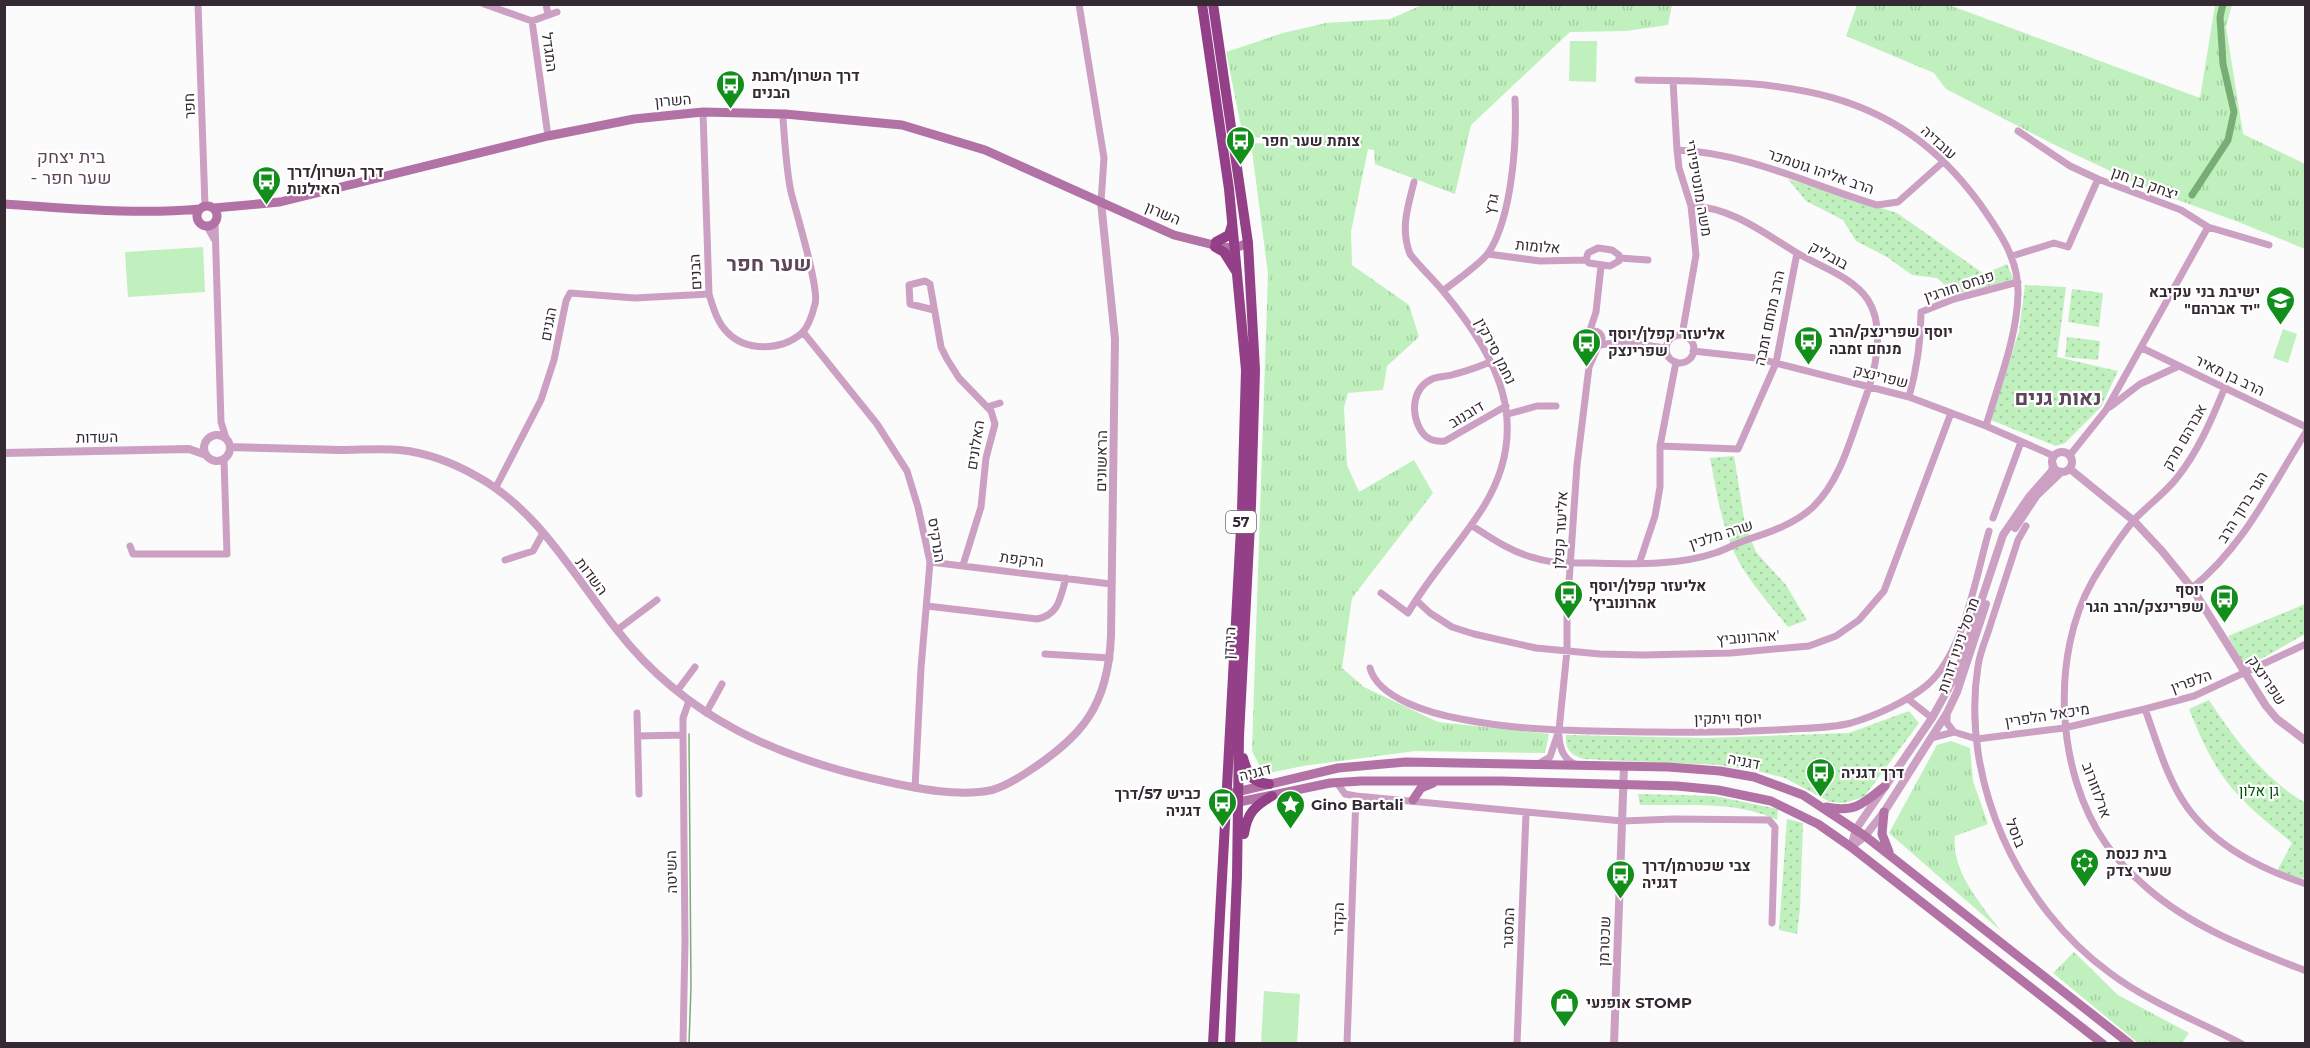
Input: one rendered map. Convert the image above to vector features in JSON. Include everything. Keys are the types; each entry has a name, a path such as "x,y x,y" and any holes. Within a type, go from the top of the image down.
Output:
{"highway":[{"name":"57","path":"1202,4 1235,244"},
{"name":"57","path":"1213,4 1248,243"},
{"path":"1232,219 1229,235 1216,244 1227,256 1238,275"},
{"name":"הירדן","path":"1230,1044 1240,790 1239,747 1255,370 1248,243"},
{"name":"הירדן","path":"1212,1044 1242,510 1246,370 1235,244"},
{"path":"1239,747 1251,779 1256,783 1269,784"},
{"path":"1237,876 1246,819 1258,803 1272,796"}],"main road":[{"name":"השרון","path":"4,204 94,210 164,211 240,207 288,200 548,136 634,119 703,112 785,114 902,125 985,150 1174,236 1202,243 1248,243"},
{"name":"השרון","path":"164,211 213,222 240,207"},
{"path":"198,220 206,208 217,213 213,222"},
{"name":"דגניה","path":"1225,797 1240,790 1338,768 1375,763 1580,765 1710,771 1754,777 1783,786 1822,806 1856,829 2130,1044"},
{"path":"1413,800 1421,788 1443,781"},
{"name":"דגניה","path":"1225,797 1239,802 1337,783 1443,781 1677,786 1718,790 1771,801 1818,824 1851,847 2103,1044"},
{"path":"1822,806 1839,809 1856,808 1885,786"},
{"path":"1884,812 1882,834 1892,857"}],"street":[{"name":"חפר","path":"198,4 206,208"},
{"name":"המגדל","path":"484,4 532,21 548,136"},
{"path":"546,4 548,15"},
{"name":"הראשונים","path":"915,788 971,792 1004,786 1046,760 1074,736 1097,704 1106,683 1110,658 1115,339 1101,202 1104,158 1079,4"},
{"path":"532,21 556,12"},
{"name":"עובדיה","path":"1638,80 1763,84 1796,88 1851,102 1902,128 1943,162 1972,193 2002,236 2012,256 2018,282 2013,332 1986,426"},
{"name":"משה מונטיפיורי","path":"1673,81 1679,168 1691,206 1696,255 1682,335"},
{"name":"גרץ","path":"1443,291 1488,254 1499,227 1507,198 1516,140 1515,99"},
{"name":"הבנים","path":"703,112 709,294 715,313 726,331 744,345 767,347 788,342 803,332"},
{"path":"785,114 783,118 786,156 791,190 816,302 803,332"},
{"name":"יצחק בן חנן","path":"2018,131 2070,166 2098,179 2181,210 2208,227 2269,245"},
{"name":"הרב אליהו גוטמכר","path":"1677,150 1701,151 1747,160 1877,205 1898,202 1943,162"},
{"path":"2012,256 2054,243 2068,247 2098,179"},
{"name":"נחמן סירקין","path":"1414,182 1405,216 1405,241 1410,254 1469,325 1498,377 1507,410 1506,449 1501,469 1485,504 1424,585 1416,600"},
{"name":"בובליק","path":"1691,206 1712,208 1758,228 1797,253 1850,282 1868,299 1876,318 1877,330 1870,388"},
{"path":"213,222 221,422 229,454 224,459 216,461 206,455 205,444 210,438 224,440"},
{"path":"2070,455 2106,410 2208,227"},
{"path":"1598,248 1612,250 1619,258 1615,264 1601,267 1586,260 1588,253 1598,248"},
{"name":"הרב מנחם זמבה","path":"1660,446 1738,449 1776,363 1797,253"},
{"name":"אלומות","path":"1488,254 1540,261 1586,260"},
{"path":"1619,258 1647,260"},
{"path":"1601,267 1596,312 1586,338 1587,343 1591,347 1620,342"},
{"name":"האלונים","path":"934,310 910,304 909,285 928,282 934,310 941,347 959,378 987,407 993,417 994,430 984,465 981,507 963,565"},
{"name":"פנחס חורגין","path":"1909,397 1919,350 1921,312 1954,299 2018,282"},
{"name":"הגנים","path":"496,487 541,400 570,293 635,298 709,294"},
{"path":"1596,312 1600,334 1599,346"},
{"path":"1589,333 1594,331 1620,342 1666,348"},
{"name":"הנרקיס","path":"803,332 877,424 907,471 918,507 930,562 921,668 915,788"},
{"path":"1682,335 1690,339 1693,351 1689,359 1676,362 1668,357 1666,348 1670,339 1682,335"},
{"name":"אליעזר קפלן","path":"1535,765 1550,757 1559,730 1567,651 1577,465 1589,367 1587,343"},
{"name":"אליעזר קפלן","path":"1589,367 1599,346"},
{"name":"הרב בן מאיר","path":"2142,348 2306,427"},
{"name":"שפרינצק","path":"1693,351 1756,358 1909,397 2021,441 2054,461"},
{"name":"דובנוב","path":"1490,362 1434,378 1424,385 1415,400 1415,419 1422,432 1430,440 1436,442 1445,441 1507,410"},
{"path":"1639,564 1655,516 1660,487 1660,446 1676,362"},
{"path":"2106,410 2140,384 2179,366"},
{"name":"אברהם מרק","path":"2134,521 2176,480 2210,423 2226,387"},
{"name":"שרה מלכין","path":"1471,525 1512,550 1534,558 1560,563 1639,564 1697,558 1716,553 1778,529 1813,507 1836,476 1870,388"},
{"path":"987,407 1000,403"},
{"path":"1507,410 1556,406"},
{"name":"אהרונוביץ'","path":"1416,600 1430,613 1452,627 1511,644 1567,651 1643,655 1731,653 1809,646 1836,636 1859,620 1884,591 1951,413"},
{"name":"הגר ברוך הרב","path":"2192,588 2222,561 2246,532 2306,432"},
{"name":"השדות","path":"224,440 399,450 433,457 456,465 496,487 527,514 617,630 657,675 689,701 773,749 838,770 915,788"},
{"path":"1993,518 2021,441"},
{"name":"השדות","path":"4,453 189,449 205,444"},
{"name":"השדות","path":"189,449 206,455"},
{"path":"2060,452 2070,455 2073,462 2066,471 2056,470 2054,461 2060,452"},
{"path":"130,546 133,554 227,554 224,459"},
{"name":"מרסל ניניו דורות","path":"1851,847 1856,829 1932,718 1958,671 2003,535 2029,497 2052,471 2054,461"},
{"name":"שפרינצק","path":"2066,471 2134,521 2162,551 2192,588 2245,674 2277,719 2306,741"},
{"name":"מרסל ניניו דורות","path":"1851,847 1865,836 1884,812 1958,692 2008,537 2037,495 2066,471"},
{"name":"ארלוזורוב","path":"2134,521 2093,581 2080,606 2068,656 2063,704 2064,728 2073,765 2091,817 2106,844 2125,867 2148,889 2218,935 2306,971"},
{"name":"בוסל","path":"2026,526 2018,540 1978,665 1977,739 1983,777 2003,841 2016,868 2060,927 2110,974 2146,996 2242,1044"},
{"name":"יוסף ויתקין","path":"1370,668 1372,675 1385,690 1410,703 1437,713 1502,726 1559,730 1727,734 1825,727 1852,722 1908,699 1930,683 1945,663 1962,633 1989,531"},
{"path":"505,560 533,551 543,533"},
{"name":"הרקפת","path":"930,562 1111,584"},
{"path":"927,606 1036,619 1046,617 1055,609 1066,578"},
{"path":"1382,592 1408,613 1416,600"},
{"path":"617,630 657,600"},
{"name":"הלפרין","path":"2145,710 2194,696 2306,644"},
{"path":"1045,654 1110,658"},
{"path":"677,691 695,667"},
{"path":"706,712 722,684"},
{"path":"1908,699 1932,718"},
{"name":"השיטה","path":"683,1044 685,942 683,718 689,701"},
{"path":"2145,710 2174,783 2188,808 2234,851 2255,864 2306,884"},
{"name":"מיכאל הלפרין","path":"1954,732 1977,739 2064,728 2145,710"},
{"path":"637,713 639,794"},
{"path":"1931,738 1954,732 1947,723 1947,713"},
{"name":"אליעזר קפלן","path":"1559,730 1563,754 1571,762 1580,765"},
{"path":"638,736 683,735"},
{"name":"שכטרמן","path":"1614,1044 1624,767"},
{"path":"1337,783 1345,794 1356,796 1526,813 1622,821 1768,820 1775,827 1772,923"},
{"name":"הקדר","path":"1347,1044 1356,796"},
{"name":"המסגר","path":"1517,1044 1526,813"}],"green space":[{"path":"1422,5 1672,5 1668,25 1626,31 1570,32 1471,125 1455,194 1375,164 1374,150 1368,149 1351,232 1352,265 1409,305 1419,337 1387,366 1383,390 1348,393 1344,408 1347,465 1359,492 1414,460 1433,493 1352,598 1342,668 1364,687 1438,722 1549,734 1545,753 1415,751 1303,766 1264,774 1252,751 1268,274 1251,143 1339,147 1243,136 1226,52 1283,33 1326,23 1390,19"},
{"path":"1857,5 1949,5 2200,98 2215,5 2232,5 2226,27 2243,134 2305,164 2305,249 2153,191 2055,145 1946,89 1934,73 1846,36"},
{"path":"1570,41 1597,41 1596,82 1569,81"},
{"path":"1788,179 1897,213 1984,274 2007,264 2014,280 1955,294 1937,278 1912,275 1887,257 1856,241 1843,220 1806,201"},
{"path":"203,247 205,292 128,297 125,252"},
{"path":"2025,285 2066,287 2057,357 2118,371 2101,407 2065,443 2056,446 1991,420 2019,331"},
{"path":"2072,289 2103,293 2099,327 2068,322"},
{"path":"2283,329 2297,334 2288,363 2273,358"},
{"path":"2067,337 2100,341 2098,360 2065,357"},
{"path":"1734,456 1745,524 1756,552 1786,585 1807,620 1788,627 1751,581 1729,541 1710,458"},
{"path":"2305,604 2305,634 2245,668 2228,636"},
{"name":"גן אלון","path":"2209,700 2229,729 2263,770 2305,803 2306,873 2303,879 2277,871 2292,843 2255,812 2234,790 2211,758 2189,709"},
{"path":"1909,711 1919,723 1864,797 1844,803 1830,802 1785,778 1754,770 1719,765 1584,759 1569,751 1566,740 1566,735 1705,738 1849,733"},
{"path":"1951,741 1970,748 1973,781 1988,824 1955,836 1958,862 1969,887 2001,931 1889,833 1937,745"},
{"path":"1638,794 1715,796 1778,809 1777,820 1745,809 1728,807 1640,805"},
{"path":"1787,819 1803,823 1797,934 1779,930"},
{"path":"2074,952 2118,995 2189,1033 2182,1043 2138,1043 2053,973"},
{"path":"1264,991 1300,994 1297,1043 1261,1043"}],"waterway":[{"path":"2192,195 2228,140 2234,112 2223,64 2220,17 2223,4"},
{"path":"689,734 691,987 689,1044"}],"place":[{"name":"דרך השרון/רחבת הבנים","path":"731,110"},
{"name":"צומת שער חפר","path":"1241,166"},
{"name":"דרך השרון/דרך האילנות","path":"266,206"},
{"name":"ישיבת בני עקיבא \"יד אברהם\"","path":"2281,326"},
{"name":"יוסף שפרינצק/הרב מנחם זמבה","path":"1808,366"},
{"name":"אליעזר קפלן/יוסף שפרינצק","path":"1587,368"},
{"name":"אליעזר קפלן/יוסף אהרונוביץ׳","path":"1568,620"},
{"name":"יוסף שפרינצק/הרב הגר","path":"2225,624"},
{"name":"דרך דגניה","path":"1820,798"},
{"name":"כביש 57/דרך דגניה","path":"1222,828"},
{"name":"Gino Bartali","path":"1290,830"},
{"name":"בית כנסת שערי צדק","path":"2085,888"},
{"name":"צבי שכטרמן/דרך דגניה","path":"1621,900"},
{"name":"אופנעי STOMP","path":"1565,1028"}],"district":[{"name":"בית יצחק - שער חפר","path":"71,167"},
{"name":"שער חפר","path":"769,263"},
{"name":"נאות גנים","path":"2058,397"}]}
